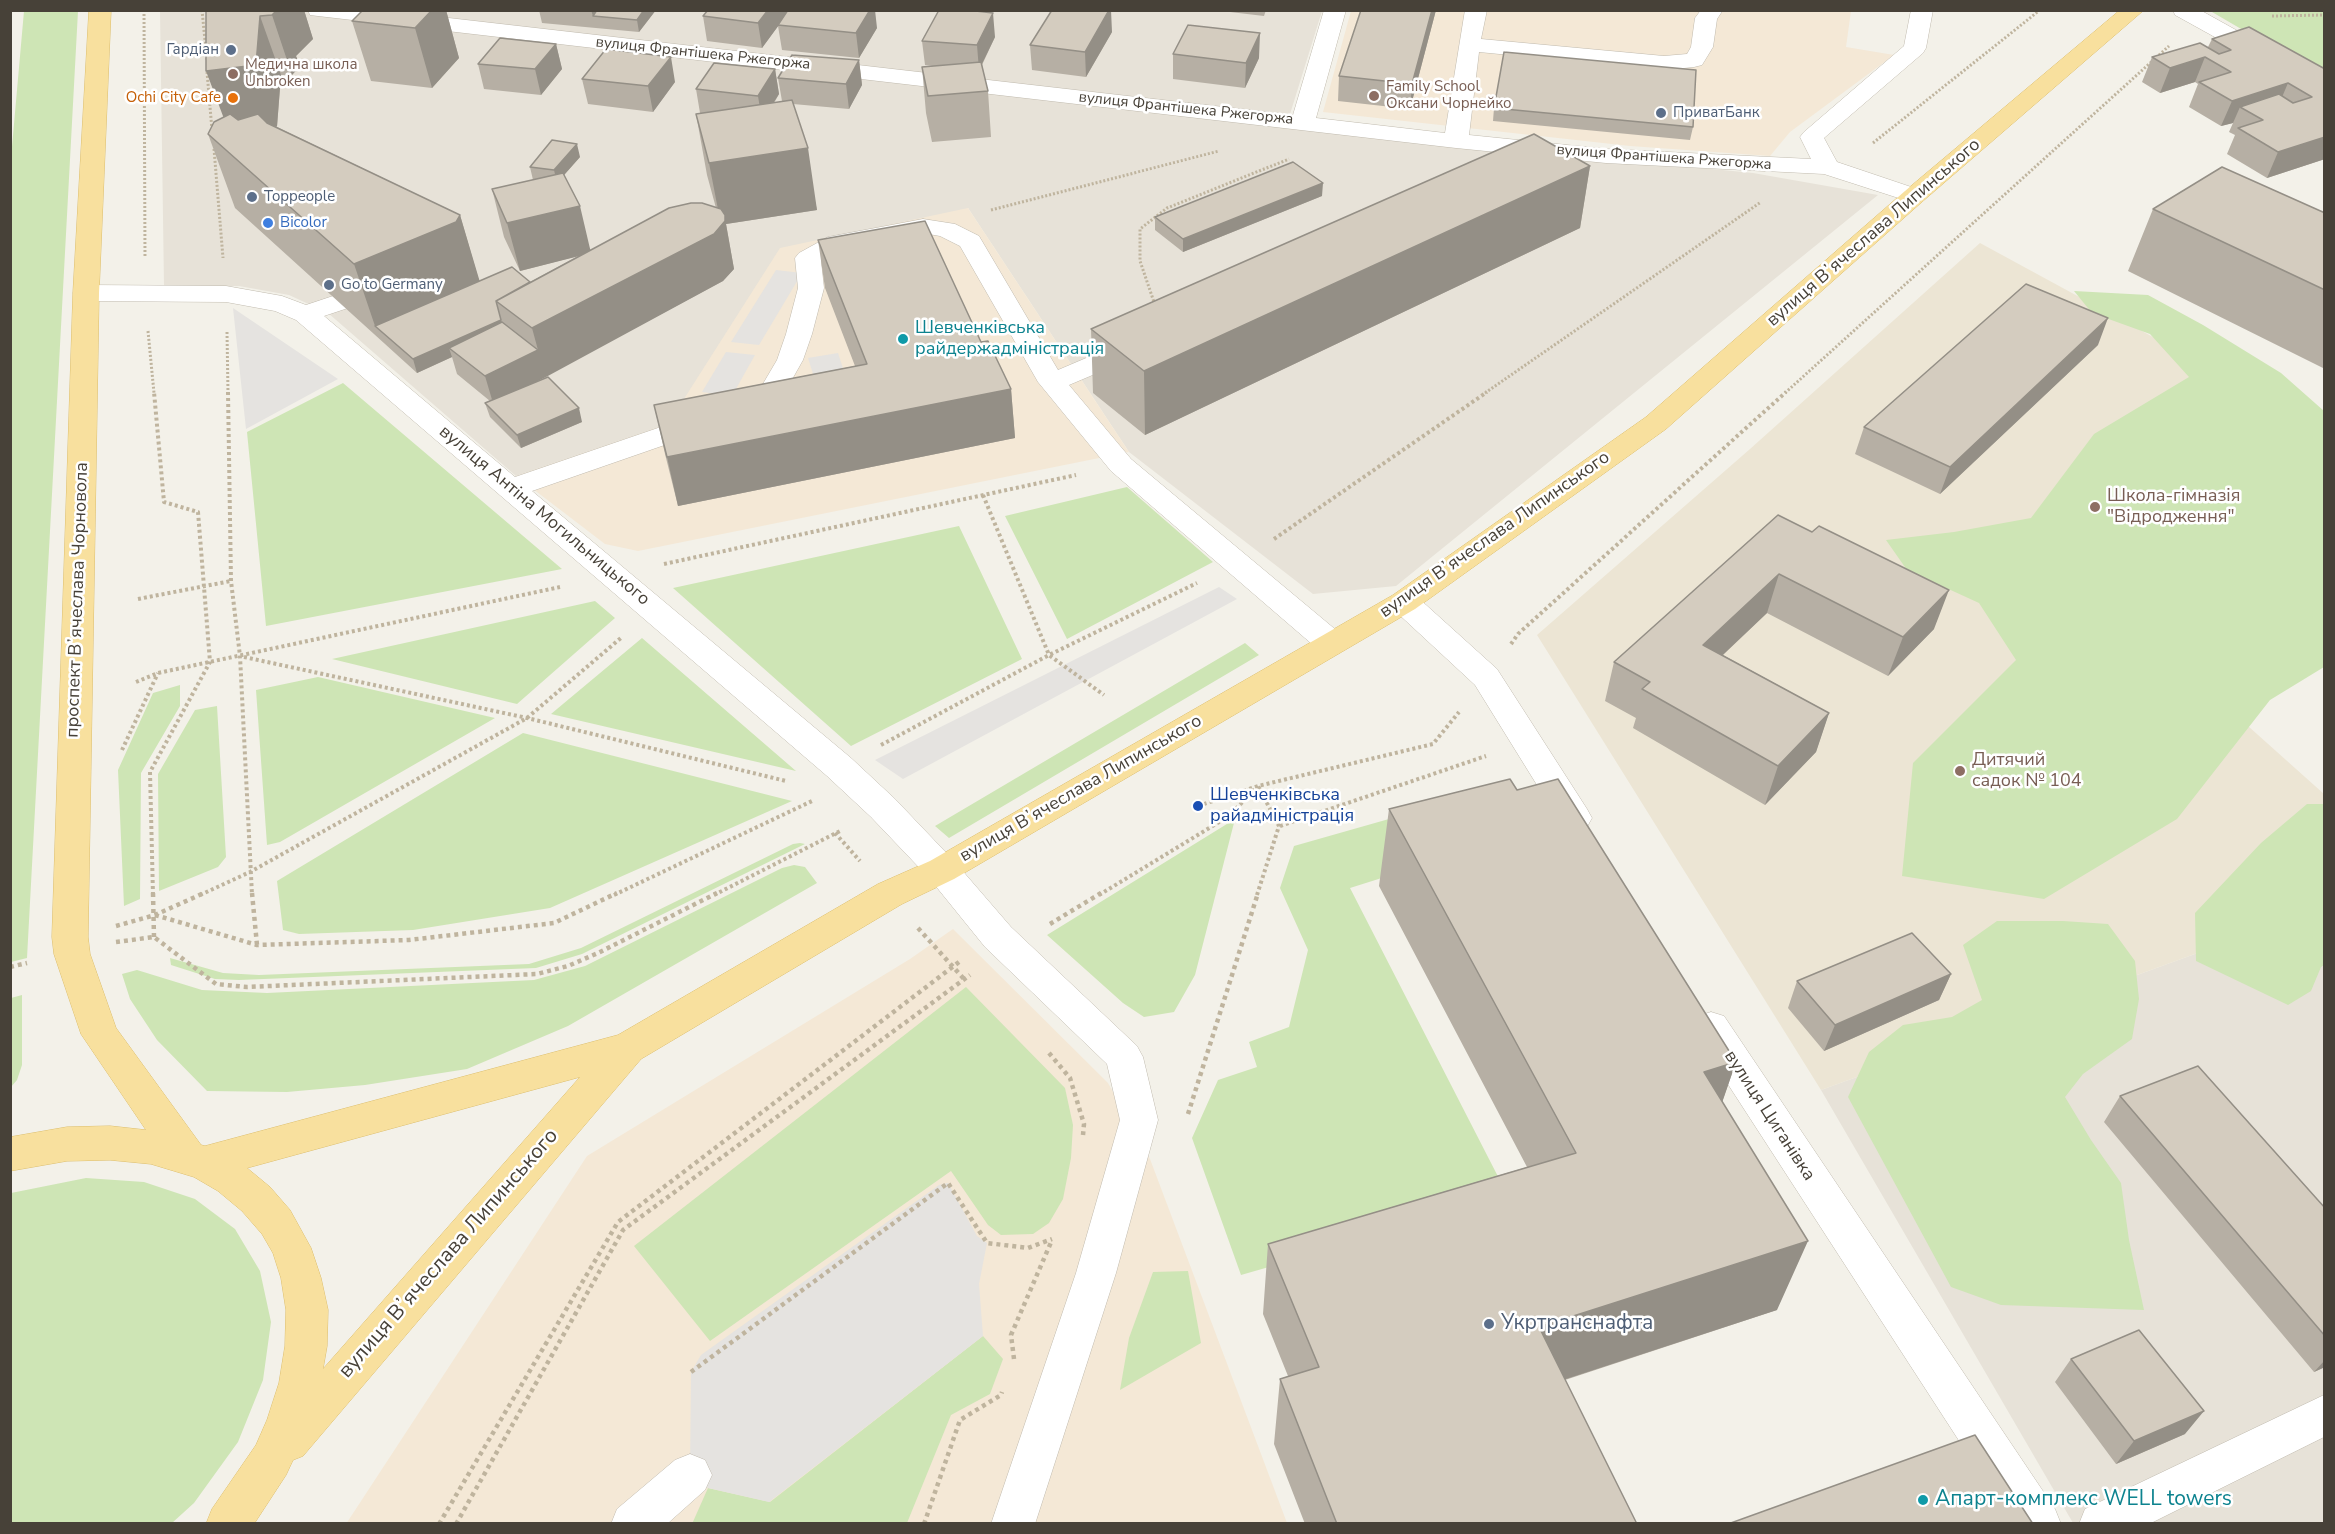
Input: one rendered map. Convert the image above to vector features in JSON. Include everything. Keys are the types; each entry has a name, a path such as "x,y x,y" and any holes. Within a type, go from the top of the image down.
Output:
{"main road":[{"name":"проспект Вʼячеслава Чорновола","path":"100,10 86,293 70,937 72,954 100,1034 196,1160"},
{"name":"вулиця Вʼячеслава Липинського","path":"196,1160 628,1048 896,891 942,870 1331,643 1404,603 1656,423 1914,196 2134,10"},
{"name":"вулиця Вʼячеслава Липинського","path":"271,1460 628,1048"},
{"name":"проспект Вʼячеслава Чорновола","path":"10,1154 67,1144 110,1143 151,1147 196,1160 232,1179 256,1199 276,1222 291,1248 301,1278 307,1311 306,1346 300,1383 288,1422 271,1460 228,1524"}],"street":[{"name":"вулиця Франтішека Ржегоржа","path":"318,10 1456,141 1606,156 1827,167 1914,196"},
{"name":"вулиця Франтішека Ржегоржа","path":"1303,122 1335,10"},
{"path":"1456,141 1468,44 1473,14 1476,10"},
{"path":"1468,44 1664,63 1694,60 1702,47 1706,18 1713,10"},
{"path":"1827,167 1812,137 1915,48 1922,10"},
{"path":"2183,10 2325,88"},
{"path":"1562,174 1606,156"},
{"path":"511,488 767,400 790,360 799,334 811,288 808,258 837,242 923,226 946,230 970,241 1052,382 1120,465 1331,643"},
{"name":"вулиця Антіна Могильницького","path":"86,293 226,294 282,304 305,314 840,767 942,870 1011,948 1124,1057 1139,1120 1096,1273 1013,1524"},
{"path":"305,314 339,302"},
{"path":"1052,382 1166,335"},
{"path":"1404,603 1486,677 1590,841"},
{"name":"вулиця Циганівка","path":"1692,999 2039,1524"},
{"path":"2101,1524 2325,1415"},
{"path":"633,1524 690,1475 667,1524"}],"path":[{"path":"144,10 145,294 164,502 198,512 210,662 150,772 154,937 216,984 247,987 537,974 568,966 598,953 883,808"},
{"path":"202,10 226,294 231,581 240,656 250,872 257,945"},
{"path":"1873,143 2040,10"},
{"path":"2265,16 2325,15"},
{"path":"1518,634 2173,42"},
{"path":"1166,335 1140,261 1140,230 1167,208 1302,154 1327,125"},
{"path":"923,226 1090,186 1229,149"},
{"path":"876,747 1049,655 1238,564 1766,199"},
{"path":"136,682 158,673 1120,465"},
{"path":"983,495 1049,655 1104,695"},
{"path":"138,599 231,581"},
{"path":"155,915 250,872 527,718 654,609"},
{"path":"240,656 527,718 790,782"},
{"path":"118,759 158,673"},
{"path":"1198,806 1258,786 1433,744 1461,709 1467,718"},
{"path":"1279,826 1487,755 1482,746"},
{"path":"456,1524 623,1230 979,969 1229,816 1258,786"},
{"path":"155,915 257,945 408,940 554,923 818,799"},
{"path":"119,914 119,925"},
{"path":"439,1524 618,1222 951,967 968,957 979,969"},
{"path":"1047,1051 1070,1078 1084,1124 1082,1145"},
{"path":"691,1372 948,1183 987,1243 1028,1248 1053,1238"},
{"path":"1011,1369 1014,1360 1011,1335 1058,1231"},
{"path":"924,1524 960,1420 1001,1395 1004,1386"}],"shaded area":[{"path":"160,11 1322,11 1286,127 1753,173 1878,195 1396,586 1313,594 1129,452 968,208 668,424 516,476 328,313 289,295 239,286 164,286"},
{"path":"1351,11 1851,11 1846,47 1894,55 1790,132 1770,156 1630,146 1323,112"},
{"path":"968,208 1129,452 638,551 605,544 516,476 668,424 780,248"},
{"name":"Дитячий садок № 104","path":"1980,243 2324,430 2172,658 2324,794 2324,907 1821,1090 1537,635 1750,449"},
{"path":"776,270 802,273 759,345 731,342"},
{"path":"233,308 338,379 246,429"},
{"path":"726,352 755,355 732,396 702,392"},
{"path":"838,353 851,393 821,399 808,358"},
{"path":"1219,587 1237,599 903,779 875,760"},
{"path":"2324,907 2324,1523 2073,1523 1821,1090"},
{"path":"953,929 1108,1083 1150,1159 1287,1523 346,1524 587,1156 910,959"},
{"path":"948,1183 977,1236 987,1243 979,1284 983,1336 769,1502 708,1488 690,1475 691,1372 701,1355 939,1185"}],"green space":[{"path":"2213,10 2324,11 2324,81 2291,58 2212,12"},
{"path":"24,11 78,11 27,958 11,962 10,169"},
{"path":"2074,291 2148,295 2203,325 2281,373 2324,411 2324,667 2270,700 2177,819 2044,899 1902,876 1913,763 2016,660 1979,603 1907,570 1886,540 1954,532 2031,518 2094,434 2189,377 2150,334 2092,313"},
{"path":"343,383 562,569 266,626 247,432"},
{"path":"1127,487 1213,562 1067,639 1005,516"},
{"path":"959,526 1022,659 851,746 673,588"},
{"path":"595,601 615,618 517,704 332,659"},
{"path":"642,638 796,771 551,714"},
{"path":"1245,643 1259,655 949,838 935,826"},
{"path":"318,677 495,718 280,842 267,845 256,690"},
{"path":"180,685 180,706 141,773 140,899 124,906 118,770 153,693"},
{"path":"217,706 226,857 218,867 159,891 158,774 195,710"},
{"path":"523,733 792,801 550,908 413,930 299,934 283,930 277,881"},
{"path":"2307,804 2324,804 2324,965 2311,991 2288,1005 2196,961 2195,913 2261,843"},
{"path":"1396,817 1461,853 1350,888 1509,1198 1241,1275 1192,1138 1218,1080 1257,1067 1249,1042 1289,1027 1308,950 1280,888 1294,846"},
{"path":"1235,819 1195,975 1174,1012 1144,1017 1123,1003 1047,935"},
{"path":"793,844 805,844 582,954 536,968 239,980 215,979 171,965 170,958 223,973 259,975 529,964 581,948"},
{"path":"794,865 805,867 817,883 568,1026 467,1069 365,1085 287,1092 207,1091 157,1040 130,999 122,974 137,970 202,990 267,993 534,980 585,966 782,868"},
{"path":"1997,921 2108,924 2135,961 2139,999 2132,1039 2083,1074 2065,1097 2121,1183 2129,1240 2144,1310 2001,1305 1951,1287 1848,1097 1869,1052 1903,1025 1952,1017 1982,1000 1963,945"},
{"path":"966,987 1065,1088 1073,1125 1071,1158 1063,1199 1049,1223 1033,1234 1001,1235 988,1225 951,1171 710,1341 634,1246"},
{"path":"22,995 22,1065 17,1080 11,1087 11,998"},
{"path":"86,1178 144,1182 195,1199 235,1229 260,1271 271,1322 263,1380 238,1442 194,1503 172,1523 11,1523 11,1193"},
{"path":"1188,1271 1201,1343 1120,1390 1129,1338 1153,1272"},
{"path":"983,1336 1003,1359 990,1394 951,1415 907,1523 692,1524 708,1488 770,1502"}],"building":[{"path":"206,10 277,10 272,15 260,16 256,65 206,71"},
{"path":"363,10 432,10 415,28 352,21"},
{"path":"597,10 644,10 637,20 593,16"},
{"path":"708,10 768,10 758,23 703,16"},
{"path":"788,10 870,10 856,33 778,25"},
{"path":"939,10 993,13 977,45 922,41"},
{"path":"1052,10 1109,10 1085,52 1030,45"},
{"path":"1361,10 1432,10 1412,84 1339,76"},
{"path":"1188,25 1260,33 1246,63 1173,54"},
{"path":"2249,27 2325,69 2325,137 2278,152 2238,128 2263,120 2240,107 2279,94 2293,103 2312,97 2288,83 2232,101 2199,82 2231,72 2205,57 2170,68 2152,57 2200,43 2219,54 2231,50 2212,39"},
{"path":"500,38 556,44 535,69 478,64"},
{"path":"606,49 671,57 648,86 582,79"},
{"path":"1504,52 1696,70 1693,127 1494,108"},
{"path":"792,55 859,60 846,84 778,78"},
{"path":"981,62 988,91 928,96 922,67"},
{"path":"714,63 775,69 758,96 696,89"},
{"path":"792,100 808,148 709,163 696,114"},
{"path":"230,114 238,120 258,114 267,123 460,215 456,222 354,264 208,134 214,122"},
{"path":"1534,134 1590,166 1144,371 1091,329"},
{"path":"552,140 577,144 554,170 530,167"},
{"path":"1293,162 1323,183 1183,239 1155,217"},
{"path":"2222,167 2325,213 2325,290 2153,209"},
{"path":"563,173 580,206 507,223 492,189"},
{"path":"702,203 721,209 725,215 725,221 714,234 532,328 496,301 669,208"},
{"path":"925,221 981,342 988,341 1011,389 667,457 654,405 867,364 818,240"},
{"path":"512,267 530,282 496,301 501,320 413,359 375,326"},
{"path":"2026,284 2108,318 1950,467 1864,427"},
{"path":"502,322 538,350 485,376 449,348"},
{"path":"548,377 579,408 517,435 485,403"},
{"path":"1778,515 1812,532 1819,526 1949,590 1903,637 1779,574 1703,645 1829,713 1778,766 1642,689 1650,682 1614,662"},
{"name":"Укртранснафта","path":"1510,779 1517,790 1558,779 1736,1062 1704,1072 1808,1241 1539,1327 1637,1524 1337,1524 1280,1379 1319,1367 1268,1244 1576,1153 1389,809"},
{"path":"1912,933 1951,974 1835,1025 1797,981"},
{"path":"2198,1066 2325,1208 2325,1336 2120,1096"},
{"path":"2139,1330 2204,1411 2134,1441 2071,1359"},
{"path":"1975,1435 2033,1524 1728,1524"}],"place":[{"name":"Гардіан","path":"231,50"},
{"name":"Медична школа Unbroken","path":"233,74"},
{"name":"Family School Оксани Чорнейко","path":"1374,96"},
{"name":"Ochi City Cafe","path":"233,98"},
{"name":"ПриватБанк","path":"1661,113"},
{"name":"Toppeople","path":"252,197"},
{"name":"Bicolor","path":"268,223"},
{"name":"Go to Germany","path":"329,285"},
{"name":"Шевченківська райдержадміністрація","path":"903,339"},
{"name":"Школа-гімназія \"Відродження\"","path":"2095,507"},
{"name":"Дитячий садок № 104","path":"1960,771"},
{"name":"Шевченківська райадміністрація","path":"1198,806"},
{"name":"Укртранснафта","path":"1489,1324"},
{"name":"Апарт-комплекс WELL towers","path":"1923,1500"}]}
